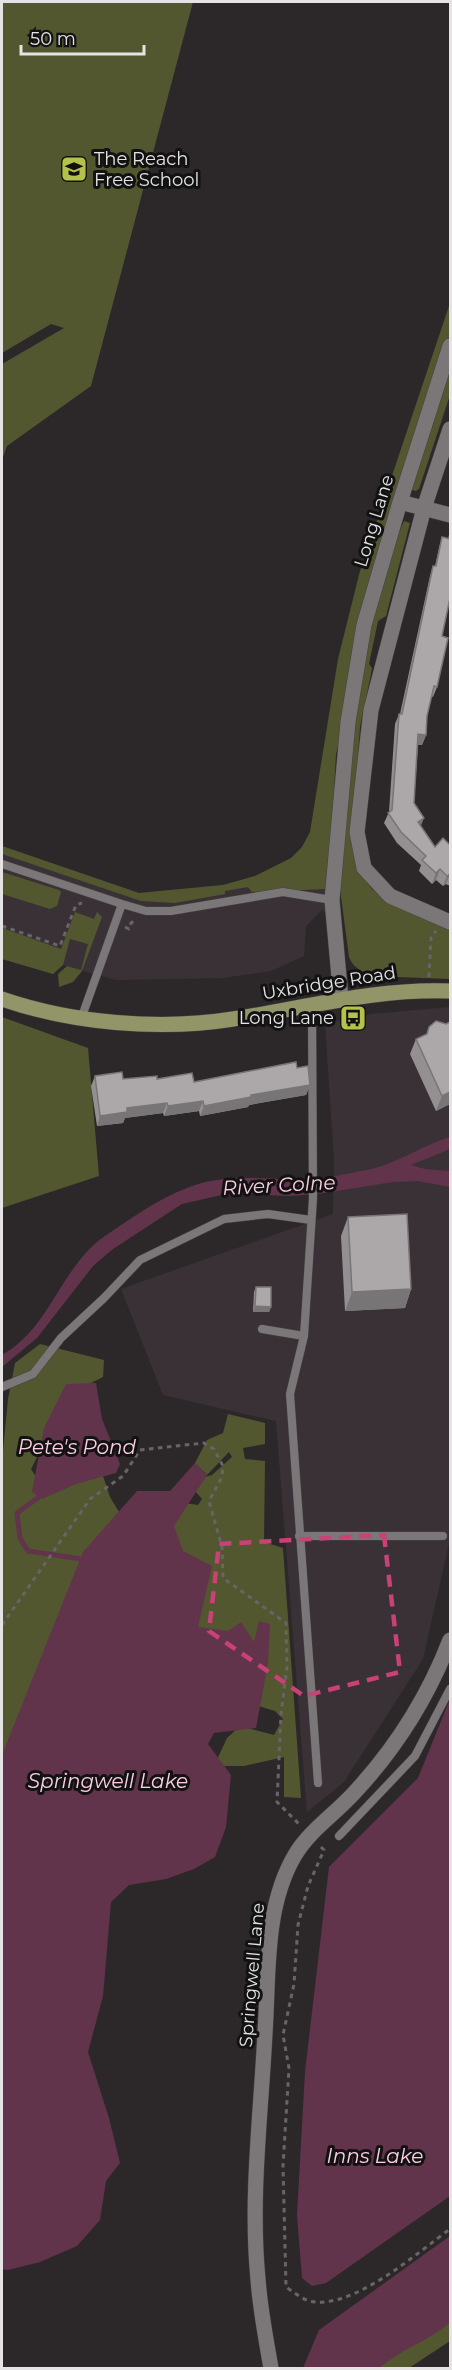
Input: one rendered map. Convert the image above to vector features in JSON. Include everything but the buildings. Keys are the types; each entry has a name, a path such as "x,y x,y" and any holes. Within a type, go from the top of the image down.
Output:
{"main road":[{"name":"Uxbridge Road","path":"2,999 81,1019 183,1025 232,1020 341,999 428,990 450,991"}],"street":[{"name":"Long Lane","path":"341,999 332,900 348,722 362,636 400,502 450,346"},
{"path":"447,921 390,896 364,868 357,832 371,710 424,508 450,429"},
{"path":"400,502 450,515"},
{"name":"Springwell Lane","path":"272,2368 257,2277 256,2225 270,1958 279,1894 288,1868 302,1845 368,1778 402,1733 429,1690 450,1640"}],"lane":[{"path":"2,864 146,910 171,911 283,892 332,900"},
{"path":"81,1019 122,904"},
{"path":"312,1004 313,1198 304,1336 290,1394 318,1783"},
{"path":"2,1387 33,1374 61,1338 140,1260 225,1219 268,1214 311,1220"},
{"path":"262,1329 304,1336"},
{"path":"300,1536 443,1536"},
{"path":"339,1836 415,1756 450,1689"}],"path":[{"path":"428,990 431,938 447,921"},
{"path":"2,1625 90,1499 123,1476 140,1450 204,1443 214,1449 223,1466 222,1477 209,1501 222,1546 223,1578 286,1623 287,1667 280,1740"},
{"path":"294,1984 283,2035 289,2068 283,2166 285,2287 309,2301 336,2300 369,2288 450,2229"}],"highlighted area":[{"path":"384,1535 400,1672 304,1696 209,1631 219,1544"}],"shaded area":[{"path":"2,846 139,893 223,885 255,876 326,877 326,913 322,910 306,926 304,956 271,971 222,978 116,980 63,965 53,974 2,959"},
{"path":"450,1007 450,1539 423,1659 344,1782 307,1812 276,1421 163,1395 121,1289 333,1214 334,1161 325,1023 371,1014"}],"green space":[{"name":"The Reach Free School","path":"2,2 193,2 91,386 7,446 2,460 2,364 64,328 51,324 2,353"},
{"path":"450,303 450,335 443,350 336,754 329,884 325,889 252,892 248,887 225,891 225,894 175,903 141,901 2,854 2,846 139,893 223,885 255,876 291,858 302,847 310,832 338,659 360,571"},
{"path":"450,364 450,395 419,489 412,490 413,480"},
{"path":"404,521 410,523 386,616 378,621 369,664 372,668 360,727 352,846 362,876 372,889 384,899 450,930 450,979 371,976 358,969 349,957 341,897 340,857 358,678 389,556"},
{"path":"2,872 59,890 61,892 57,906 50,909 2,894"},
{"path":"75,912 94,919 97,912 102,917 82,971 73,982 59,987 58,974 67,966 81,970 88,944 70,939 63,965 53,974 2,959 2,928 61,949"},
{"path":"2,1017 88,1048 99,1176 2,1208"},
{"path":"40,1344 104,1360 103,1377 69,1394 31,1469 45,1491 101,1470 110,1497 122,1517 2,1759 2,1461 8,1399 15,1363"},
{"path":"228,1414 265,1423 265,1444 243,1448 245,1459 265,1461 264,1542 283,1548 301,1798 284,1797 284,1757 244,1766 214,1766 227,1738 240,1726 274,1735 283,1719 275,1711 255,1705 193,1630 176,1557 173,1521 177,1502 198,1505 202,1499 196,1492 197,1479 212,1475 232,1457 229,1452 207,1475 195,1463 207,1440 223,1433"},
{"path":"450,2296 450,2341 409,2368 349,2368"}],"water":[{"name":"River Colne","path":"450,1137 450,1149 411,1165 425,1169 450,1171 450,1187 418,1181 393,1182 318,1194 289,1196 230,1193 182,1204 113,1249 93,1266 37,1338 2,1367 2,1355 32,1330 70,1273 92,1247 124,1223 165,1198 187,1188 217,1180 247,1178 308,1180 367,1170 389,1164"},
{"name":"Pete's Pond","path":"96,1383 102,1419 120,1464 116,1473 76,1484 42,1499 32,1492 44,1428 66,1384"},
{"name":"Springwell Lake","path":"195,1463 207,1475 174,1526 183,1551 212,1566 198,1627 228,1631 241,1622 254,1642 259,1621 270,1624 268,1663 256,1728 214,1733 208,1744 231,1775 226,1827 215,1857 194,1869 166,1879 129,1885 111,1902 103,1996 88,2052 109,2118 120,2163 106,2181 100,2220 77,2246 40,2262 8,2270 2,2269 2,1755 83,1552 137,1491 170,1491"},
{"name":"Inns Lake","path":"450,1699 450,2196 326,2283 312,2286 302,2278 297,2215 305,2072 329,1867 418,1778"},
{"path":"450,2236 450,2323 379,2368 303,2368 319,2330"}],"waterway":[{"path":"39,1497 17,1513 20,1538 28,1551 81,1559"}],"place":[{"name":"The Reach Free School","path":"74,169"},
{"name":"Long Lane","path":"353,1018"}]}
